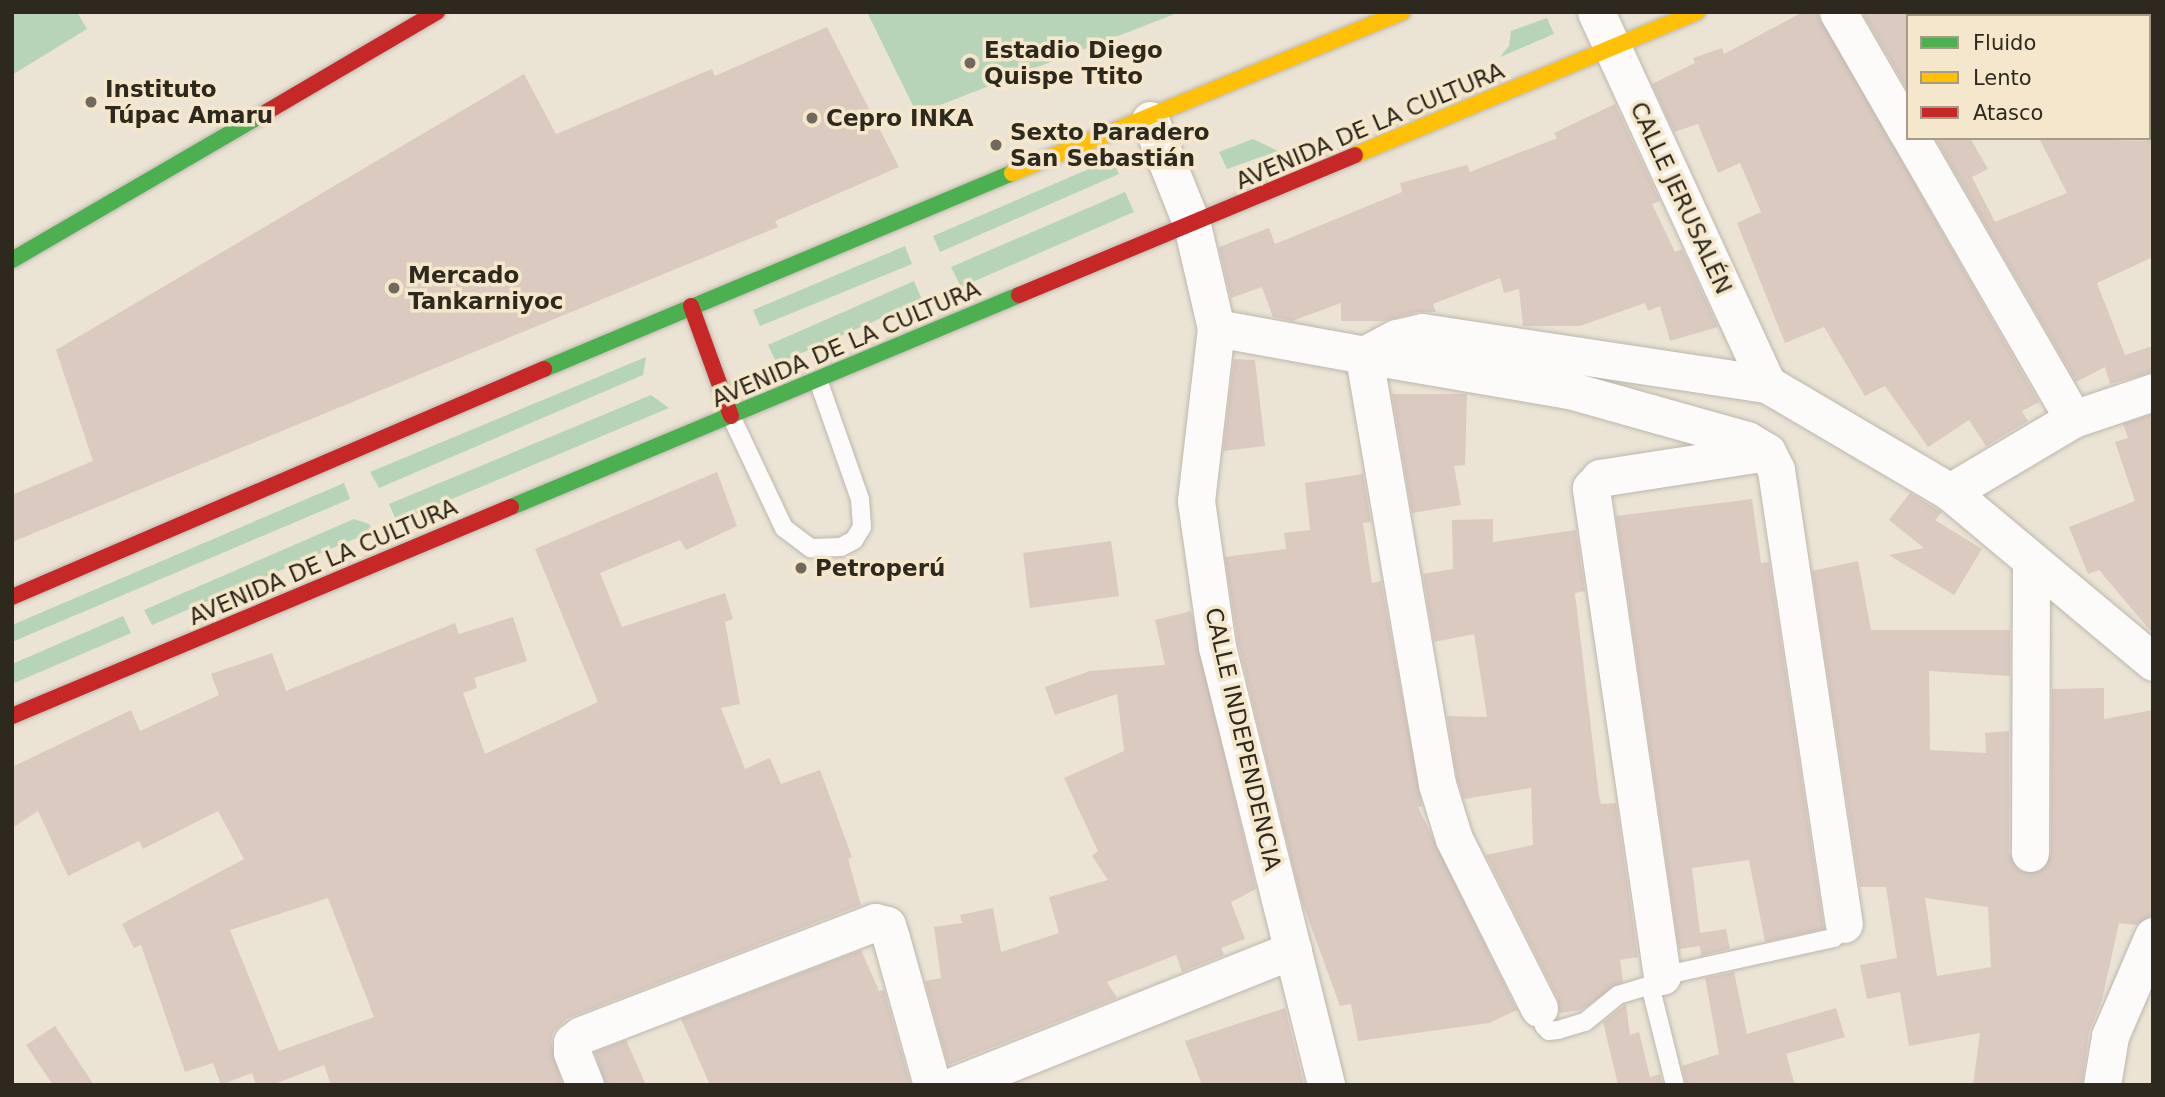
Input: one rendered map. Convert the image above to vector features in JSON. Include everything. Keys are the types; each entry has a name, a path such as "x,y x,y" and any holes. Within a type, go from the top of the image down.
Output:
{"main road":[{"path":"12,260 437,12"},
{"path":"12,597 691,306 1150,120 1402,12"},
{"name":"AVENIDA DE LA CULTURA","path":"12,716 1697,12"},
{"path":"691,306 731,416"}],"street":[{"name":"CALLE JERUSALÉN","path":"1596,12 1768,384"},
{"path":"1838,12 1906,130"},
{"name":"CALLE INDEPENDENCIA","path":"1150,120 1192,225 1216,328 1196,501 1217,647 1326,1085"},
{"path":"1912,140 2073,419"},
{"path":"1216,328 1569,390 1746,440 1767,452 1776,470 1844,924"},
{"path":"1364,355 1396,338 1422,332 1768,384 1950,492 2153,662"},
{"path":"1364,355 1437,785 1454,839 1539,1008"},
{"path":"1950,492 2073,419 2153,392"},
{"path":"1656,981 1591,488 1600,478 1767,452"},
{"path":"2030,853 2031,562"},
{"path":"585,1085 572,1052 572,1042 581,1035 875,922 887,925 932,1085"},
{"path":"2102,1085 2110,1036 2153,936"},
{"path":"955,1085 1293,950"}],"lane":[{"path":"731,416 784,528 811,548 841,547 855,540 862,527 860,499 818,380"},
{"path":"1539,1008 1544,1026 1549,1031 1558,1030 1585,1022 1618,995 1656,981 1835,938 1844,924"},
{"path":"1656,981 1675,1085"}],"green space":[{"path":"12,12 77,12 87,29 12,75"},
{"name":"Estadio Diego Quispe Ttito","path":"867,12 1180,12 917,114"},
{"path":"1547,18 1554,34 1500,57 1509,46 1511,31"},
{"path":"1253,139 1278,151 1227,169 1219,152"},
{"path":"1112,159 1119,174 940,252 933,236"},
{"path":"1125,192 1134,212 961,287 951,267"},
{"path":"905,246 912,264 760,326 753,310"},
{"path":"914,281 922,300 777,364 768,345"},
{"path":"646,357 643,375 379,488 370,472"},
{"path":"651,395 669,408 397,522 389,504"},
{"path":"344,483 350,499 12,642 12,625"},
{"path":"354,519 369,524 373,531 152,625 144,610"},
{"path":"123,616 131,633 12,684 12,664"}],"building":[{"path":"1803,12 1817,12 2039,402 2022,411 2028,421 1986,446 1969,420 1928,447 1885,386 1865,396 1824,327 1785,343 1737,223 1761,212 1740,163 1718,173 1698,124 1674,132 1652,84 1695,63 1693,58 1722,48 1724,54"},
{"path":"1862,12 1908,12 1906,88"},
{"name":"Mercado Tankarniyoc","path":"827,27 899,167 775,221 778,227 12,542 12,495 93,461 56,350 524,74 556,134 712,69 715,76"},
{"path":"1615,104 1660,201 1652,204 1675,252 1682,249 1718,327 1670,341 1660,306 1648,311 1645,303 1580,326 1523,326 1519,289 1504,293 1500,278 1433,304 1436,312 1417,312 1383,321 1341,321 1341,303 1292,321 1273,317 1262,287 1231,298 1219,247 1269,228 1275,244 1402,192 1400,183 1467,165 1470,172 1557,138 1554,133"},
{"path":"1936,140 1971,140 1988,169 1972,177 1995,222 2067,193 2040,140 2153,141 2153,257 2097,283 2125,355 2153,346 2153,372 2110,384 2105,367 2076,382"},
{"path":"1234,359 1255,360 1265,446 1223,451"},
{"path":"1392,394 1467,394 1465,465 1454,466 1461,505 1412,513"},
{"path":"2153,414 2153,634 2099,570 2088,574 2069,527 2135,501 2115,442 2128,438 2123,424"},
{"path":"717,472 737,526 686,550 680,540 600,573 622,627 725,593 733,619 725,622 740,704 721,708 745,769 770,758 781,784 820,770 852,857 848,859 861,905 568,1018 553,1032 551,1042 562,1085 331,1085 324,1065 272,1085 256,1085 252,1073 221,1085 213,1063 185,1072 141,945 134,948 122,924 244,859 218,811 143,849 139,841 68,876 38,811 12,828 12,767 131,710 140,731 219,695 211,674 272,653 286,691 455,623 459,634 513,617 527,661 474,678 477,688 463,693 485,754 598,702 535,549","holes":["328,898 374,1017 279,1051 230,930"]},
{"path":"1363,474 1371,522 1363,523 1372,583 1381,581 1422,806 1418,807 1517,1010 1489,1023 1358,1041 1351,1004 1340,1006 1301,899 1238,643 1225,557 1286,549 1284,533 1310,530 1305,483"},
{"path":"1910,493 1942,512 1935,520 1982,549 1954,595 1889,555 1924,548 1889,520"},
{"path":"1752,499 1761,563 1769,562 1824,929 1765,942 1749,860 1692,868 1700,933 1726,929 1730,949 1701,956 1700,946 1679,949 1616,516"},
{"path":"1493,519 1493,542 1576,530 1585,591 1575,593 1599,796 1601,804 1616,803 1638,957 1620,960 1623,982 1581,1010 1559,1013 1558,999 1486,855 1533,845 1531,788 1464,799 1457,779 1447,716 1487,717 1474,634 1434,642 1423,574 1453,569 1452,520"},
{"path":"1111,541 1119,596 1030,608 1023,553"},
{"path":"1858,561 1871,630 2010,630 2010,676 1929,671 1930,750 1986,753 1985,733 2009,731 2009,853 2020,871 2040,871 2051,854 2052,689 2104,688 2104,719 2153,710 2153,915 2136,925 2119,923 2102,1000 2089,1032 2082,1085 1973,1085 1980,1033 1909,1046 1900,992 1867,999 1860,965 1897,958 1886,887 1860,887 1812,571","holes":["1925,898 1988,907 1991,967 1937,976"]},
{"path":"1191,611 1256,889 1231,902 1245,939 1221,948 1224,955 1182,972 1176,955 1107,982 1117,998 948,1065 925,981 941,978 934,927 962,923 960,915 993,908 1001,952 1059,933 1049,897 1108,880 1092,856 1098,851 1064,778 1124,751 1117,694 1055,715 1045,687 1090,671 1165,665 1155,620"},
{"path":"861,950 879,991 884,990 910,1083 710,1085 681,1019"},
{"path":"1734,972 1747,1034 1836,1008 1845,1037 1786,1054 1795,1085 1686,1085 1682,1066 1719,1054 1705,978"},
{"path":"1626,1004 1630,1035 1639,1032 1650,1077 1660,1074 1663,1085 1618,1085 1603,1022"},
{"path":"1285,1008 1304,1085 1202,1085 1185,1041"},
{"path":"55,1026 94,1085 53,1085 26,1045"},
{"path":"626,1040 646,1085 605,1085 595,1052"}],"traffic: fast":[{"path":"12,260 268,111"},
{"path":"544,369 1012,173"},
{"path":"511,507 1019,295"}],"traffic: slow":[{"path":"1012,173 1402,12"},
{"path":"1355,155 1697,12"}],"traffic: jam":[{"path":"268,111 437,12"},
{"path":"1019,295 1355,155"},
{"path":"691,306 731,416"},
{"path":"12,597 544,369"},
{"path":"12,716 511,507"}],"place":[{"name":"Estadio Diego Quispe Ttito","path":"970,63"},
{"name":"Instituto Túpac Amaru","path":"91,102"},
{"name":"Cepro INKA","path":"812,118"},
{"name":"Sexto Paradero San Sebastián","path":"996,145"},
{"name":"Mercado Tankarniyoc","path":"394,288"},
{"name":"Petroperú","path":"801,568"}]}
